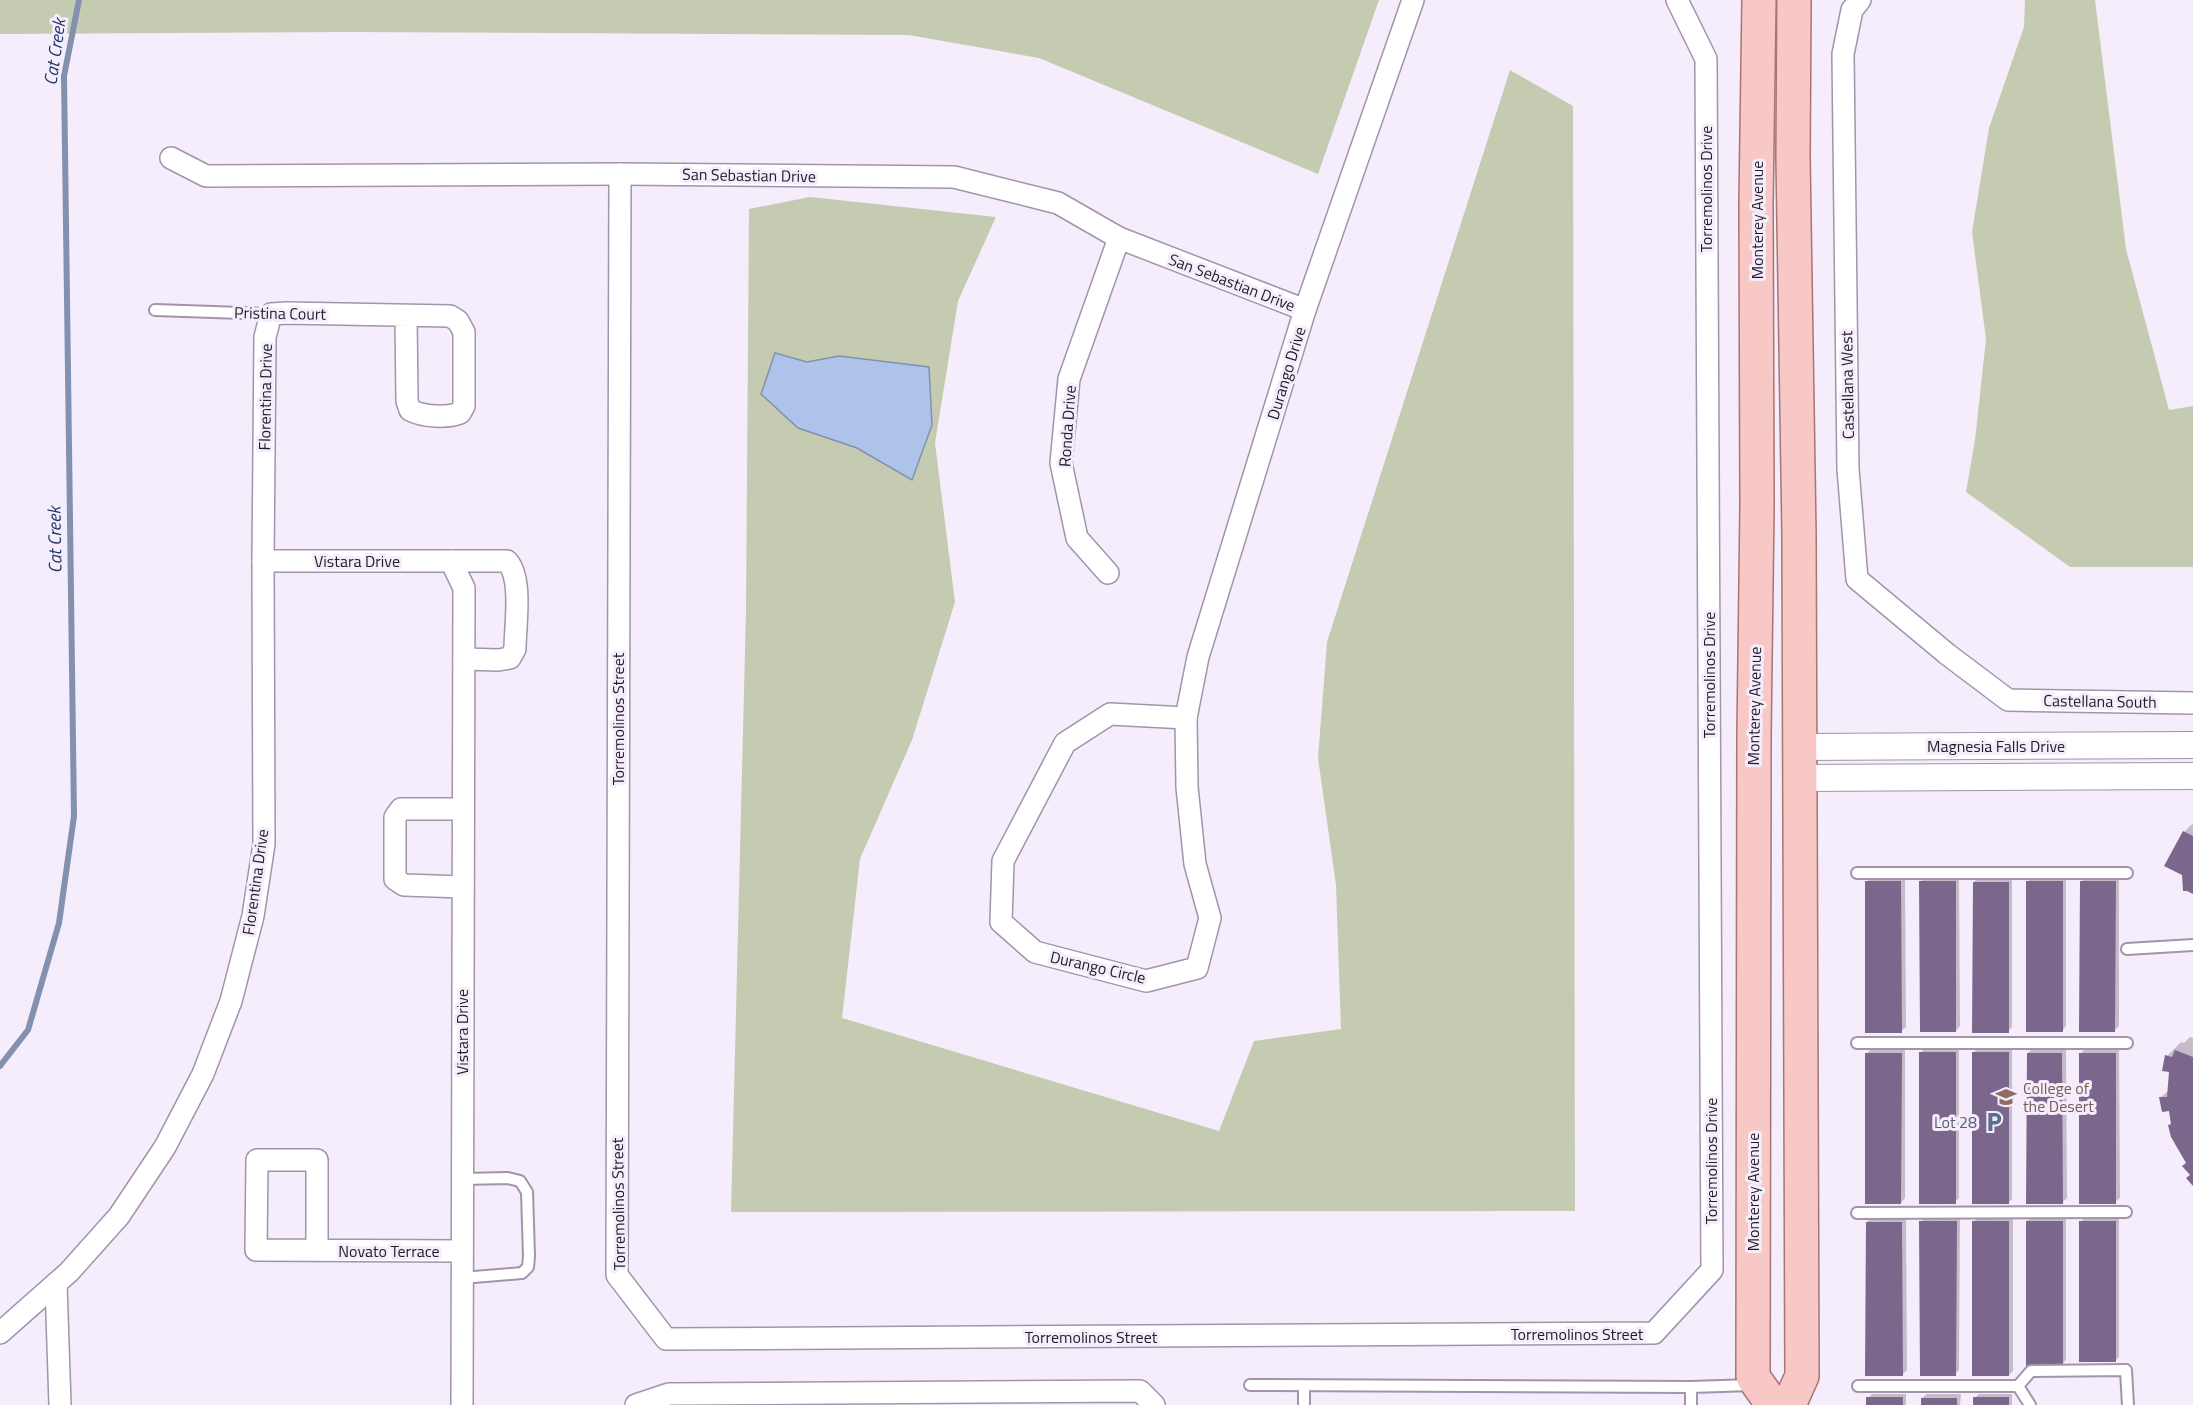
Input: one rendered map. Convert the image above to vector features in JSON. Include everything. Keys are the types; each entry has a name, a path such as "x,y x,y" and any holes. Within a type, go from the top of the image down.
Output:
{"main road":[{"name":"Monterey Avenue","path":"1760,0 1756,204 1753,1377 1765,1395"},
{"path":"1789,1405 1802,1376 1799,534 1794,0"},
{"path":"1757,418 1775,473 1780,522 1779,598 1784,765 1790,775 1800,763"}],"street":[{"name":"Durango Drive","path":"1186,718 1198,657 1305,310 1413,0"},
{"name":"Torremolinos Drive","path":"1654,1333 1712,1270 1706,59 1677,0"},
{"name":"Castellana West","path":"1860,0 1852,10 1843,54 1848,469 1857,579 1947,654 2008,700"},
{"name":"San Sebastian Drive","path":"171,158 206,176 620,174 954,177 1058,203 1119,238 1305,310"},
{"name":"Torremolinos Street","path":"620,174 617,1275 666,1339 1654,1333"},
{"name":"Ronda Drive","path":"1108,573 1077,538 1061,463 1069,379 1119,238"},
{"name":"Pristina Court","path":"271,314 450,316 458,321 464,332 464,406 460,413 454,415 418,414 410,411 407,401 406,316"},
{"name":"Florentina Drive","path":"0,1333 69,1272 119,1216 165,1147 203,1074 231,1001 253,916 264,844 265,337 271,314"},
{"name":"Vistara Drive","path":"263,561 507,561 512,567 516,583 515,649 510,658 464,659"},
{"name":"Vistara Drive","path":"451,561 464,588 462,1405"},
{"name":"Castellana South","path":"2008,700 2193,703"},
{"name":"Durango Circle","path":"1110,714 1186,718 1187,787 1195,864 1210,918 1197,968 1146,981 1035,952 1001,922 1004,861 1065,742 1110,714"},
{"name":"Magnesia Falls Drive","path":"1800,763 2193,745"},
{"name":"Magnesia Falls Drive","path":"1800,763 2193,776"},
{"path":"463,809 401,809 394,817 395,879 404,885 463,887"},
{"name":"Novato Terrace","path":"317,1251 317,1160 257,1160 256,1250 317,1251 461,1251"},
{"path":"56,1284 60,1405"},
{"path":"636,1405 669,1394 1128,1391 1140,1391 1154,1405"}],"lane":[{"name":"Pristina Court","path":"155,310 271,314"},
{"path":"1857,873 2127,873"},
{"path":"2127,949 2193,945"},
{"path":"1857,1042 2127,1043"},
{"path":"462,1179 508,1178 520,1181 527,1191 529,1256 528,1267 522,1274 462,1278"},
{"path":"1857,1213 2126,1212"},
{"path":"1858,1386 2018,1386 2031,1371 2126,1370 2128,1405"},
{"path":"1250,1385 1691,1387 1765,1395"},
{"path":"2018,1386 2030,1405"},
{"path":"1304,1387 1304,1405"},
{"path":"1691,1387 1691,1405"}],"green space":[{"path":"0,0 1379,0 1318,174 1039,58 909,35 348,32 0,34"},
{"path":"2025,0 2095,0 2126,249 2169,410 2193,406 2193,567 2070,567 1966,492 1975,440 1986,339 1972,232 1989,128 2024,27"},
{"path":"1510,70 1573,106 1575,1211 731,1212 746,610 749,209 810,197 996,217 958,301 935,443 955,602 912,740 860,859 842,1018 1219,1131 1254,1041 1341,1029 1336,885 1318,758 1327,642"}],"water":[{"path":"775,353 807,362 839,356 929,367 932,425 912,480 857,448 798,428 761,394"}],"building":[{"path":"2183,831 2193,836 2193,894 2183,891 2182,875 2164,866"},
{"path":"1865,881 1901,881 1902,1033 1865,1033"},
{"path":"1919,881 1956,881 1956,1032 1920,1032"},
{"path":"2026,881 2063,881 2063,1032 2026,1032"},
{"path":"2080,881 2116,881 2115,1032 2079,1032"},
{"path":"1973,882 2009,882 2009,1033 1972,1033"},
{"path":"2175,1050 2193,1057 2193,1186 2186,1178 2190,1175 2182,1166 2186,1163 2171,1137 2168,1125 2171,1124 2169,1111 2162,1112 2159,1097 2167,1097 2169,1072 2162,1071 2165,1055 2172,1057"},
{"path":"1919,1052 1956,1052 1956,1204 1919,1204"},
{"path":"1972,1052 2009,1052 2009,1204 1972,1204"},
{"path":"1865,1053 1902,1053 1901,1204 1865,1204"},
{"path":"2027,1053 2062,1053 2063,1204 2026,1204"},
{"path":"2079,1053 2116,1053 2116,1204 2079,1204"},
{"path":"1919,1221 1957,1221 1956,1376 1920,1376"},
{"path":"1972,1221 2009,1221 2009,1376 1972,1376"},
{"path":"2026,1221 2063,1221 2063,1366 2026,1366"},
{"path":"2079,1221 2116,1221 2116,1362 2079,1362"},
{"path":"1866,1222 1902,1222 1903,1376 1865,1376"},
{"path":"1866,1397 1903,1397 1903,1405 1866,1405"},
{"path":"1973,1397 2009,1397 2009,1405 1973,1405"},
{"path":"1921,1398 1957,1398 1957,1405 1921,1405"}],"waterway":[{"name":"Cat Creek","path":"0,1066 28,1030 59,923 74,816 64,76 79,0"}],"place":[{"name":"College of the Desert","path":"2006,1097"},
{"name":"Lot 28","path":"1994,1122"}]}
